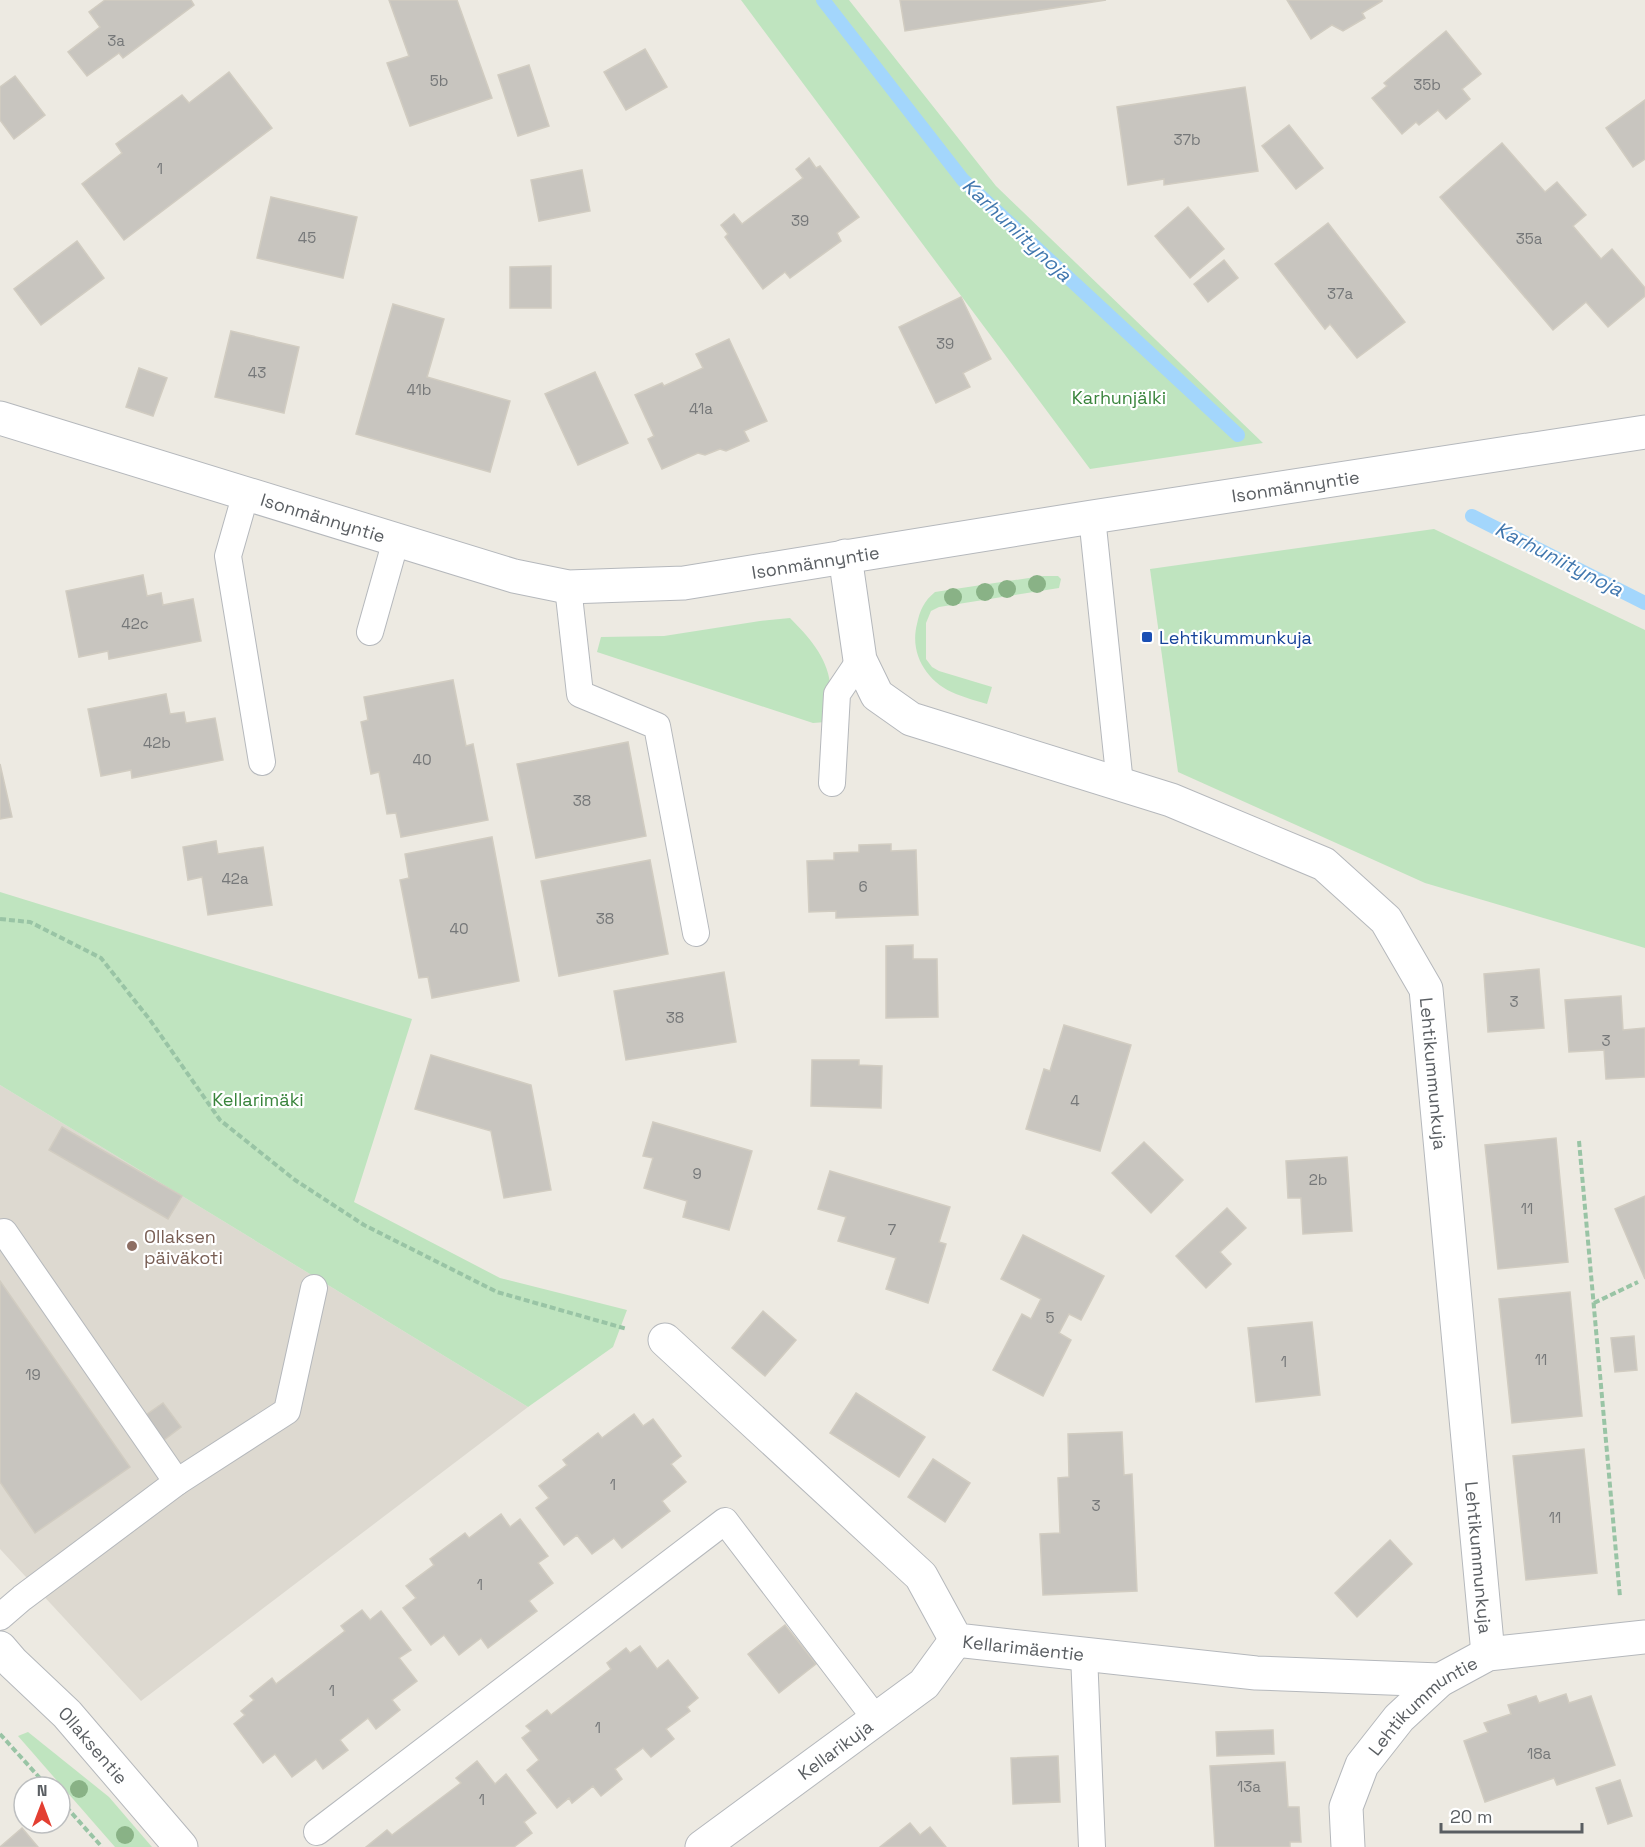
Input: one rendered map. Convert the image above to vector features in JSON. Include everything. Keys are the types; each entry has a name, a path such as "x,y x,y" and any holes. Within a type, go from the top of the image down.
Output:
{"street":[{"name":"Isonmännyntie","path":"0,418 514,576 568,587 684,583 1092,517 1645,432"},
{"name":"Lehtikummunkuja","path":"845,556 860,660 878,695 911,720 1171,800 1324,864 1386,920 1426,988 1488,1654"},
{"name":"Kellarimäentie","path":"666,1340 921,1576 956,1640 1256,1673 1440,1680"},
{"name":"Lehtikummuntie","path":"1348,1847 1346,1807 1362,1765 1399,1718 1440,1680 1488,1654 1634,1638"},
{"name":"Kellarikuja","path":"702,1847 924,1684 956,1640"},
{"name":"Ollaksentie","path":"0,1648 67,1714 181,1847"}],"lane":[{"path":"246,493 228,556 262,762"},
{"path":"1092,517 1120,784"},
{"path":"370,632 396,540"},
{"path":"568,587 580,694 657,726 696,933"},
{"path":"832,783 837,694 860,660"},
{"path":"4,1232 177,1482"},
{"path":"0,1617 177,1482 287,1412 314,1288"},
{"path":"317,1832 725,1521 876,1719"},
{"path":"1084,1654 1092,1847"}],"path":[{"path":"0,919 30,922 101,958 150,1020 220,1120 295,1180 364,1225 497,1292 666,1340"},
{"path":"1579,1141 1594,1303 1634,1638"},
{"path":"1594,1303 1638,1282"},
{"path":"0,1734 37,1775"},
{"path":"72,1813 102,1847"}],"shaded area":[{"name":"Ollaksen päiväkoti","path":"0,1085 528,1407 141,1701 0,1549"}],"green space":[{"name":"Karhunjälki","path":"741,0 849,0 996,186 1263,443 1090,469"},
{"path":"1434,529 1645,630 1645,948 1425,883 1178,772 1150,569"},
{"path":"1042,576 1058,576 1061,579 1059,588 939,607 931,611 926,623 926,659 932,667 939,671 992,687 987,704 946,689 929,675 918,657 915,635 921,610 935,592"},
{"path":"790,618 816,648 825,664 830,683 826,722 813,723 597,652 601,637 664,636"},
{"name":"Kellarimäki","path":"0,892 412,1019 354,1202 500,1278 627,1310 613,1347 528,1407 0,1085"},
{"path":"28,1732 109,1797 152,1847 115,1847 72,1798 72,1775 52,1775 18,1736"}],"building":[{"path":"105,0 191,0 194,5 123,58 119,53 87,76 68,52 100,27 89,12"},
{"path":"389,0 457,0 492,98 410,126 387,63 409,56"},
{"path":"900,0 1106,0 905,31"},
{"path":"1287,0 1382,1 1362,13 1365,18 1343,31 1332,25 1311,39"},
{"path":"1446,31 1481,74 1462,89 1470,99 1446,119 1438,110 1419,125 1416,122 1402,134 1372,98 1387,86 1384,83"},
{"path":"645,49 667,87 626,110 604,72"},
{"path":"529,65 549,126 518,136 498,75"},
{"path":"229,72 272,128 124,240 82,184 122,153 116,144 182,95 189,103"},
{"path":"15,76 45,115 14,139 0,120 0,87"},
{"path":"1245,87 1258,171 1164,185 1164,179 1128,185 1117,107"},
{"path":"1645,100 1645,159 1633,167 1606,128"},
{"path":"1289,125 1323,168 1296,189 1262,146"},
{"path":"1502,143 1545,192 1557,182 1586,215 1573,226 1601,259 1612,249 1645,288 1645,296 1608,327 1586,302 1553,330 1440,197"},
{"path":"809,158 816,168 820,166 859,217 837,233 841,241 790,278 785,272 763,289 725,237 728,234 721,225 734,214 742,224 803,178 796,169"},
{"path":"582,170 590,211 539,221 531,180"},
{"path":"271,197 357,217 343,278 257,258"},
{"path":"1188,207 1224,249 1190,278 1155,236"},
{"path":"1328,223 1405,322 1357,358 1330,324 1325,329 1275,264"},
{"path":"77,241 104,278 41,325 14,289"},
{"path":"1224,260 1238,278 1208,302 1194,284"},
{"path":"551,266 551,308 510,308 510,267"},
{"path":"961,297 991,359 963,373 970,387 936,403 899,327"},
{"path":"393,304 444,319 427,377 510,401 490,472 356,434"},
{"path":"231,331 299,347 284,413 215,397"},
{"path":"729,339 767,421 744,431 749,441 726,451 720,449 705,455 698,453 662,469 648,439 654,436 635,395 662,383 664,386 703,368 696,354"},
{"path":"139,368 167,378 153,416 126,407"},
{"path":"595,372 628,443 578,465 545,394"},
{"path":"143,575 147,596 161,593 163,605 193,599 201,641 109,659 108,651 79,657 66,591"},
{"path":"453,680 466,746 473,744 488,820 401,837 396,813 387,814 379,772 371,774 361,722 368,720 364,697"},
{"path":"166,694 170,714 184,712 186,723 215,718 223,760 132,778 131,770 101,776 88,709"},
{"path":"628,742 646,836 536,858 517,764"},
{"path":"0,764 12,817 0,819"},
{"path":"492,837 519,981 432,998 428,977 419,978 400,880 409,878 405,854"},
{"path":"216,841 218,854 263,847 272,905 208,915 202,877 188,880 183,847"},
{"path":"891,844 891,851 916,850 918,915 836,918 836,911 809,912 807,861 834,860 834,853 859,852 859,845"},
{"path":"650,860 668,954 559,976 541,881"},
{"path":"913,945 913,959 937,959 938,1017 886,1018 886,946"},
{"path":"1539,969 1544,1028 1488,1032 1484,974"},
{"path":"724,972 736,1042 626,1060 614,991"},
{"path":"1621,996 1623,1030 1645,1028 1645,1077 1606,1079 1604,1050 1569,1052 1565,1000"},
{"path":"1064,1025 1131,1045 1100,1151 1026,1129 1044,1069 1050,1071"},
{"path":"431,1055 531,1085 551,1190 504,1198 491,1131 415,1109"},
{"path":"812,1060 859,1060 859,1065 882,1066 881,1108 811,1106"},
{"path":"653,1122 752,1151 729,1230 683,1217 687,1201 644,1188 653,1158 643,1156"},
{"path":"62,1127 182,1196 168,1219 49,1150"},
{"path":"1556,1138 1568,1262 1498,1269 1485,1145"},
{"path":"1144,1142 1183,1180 1151,1213 1112,1173"},
{"path":"1347,1157 1352,1231 1303,1234 1301,1198 1288,1198 1286,1161"},
{"path":"830,1171 950,1207 939,1242 946,1244 928,1303 886,1289 896,1258 838,1241 846,1217 818,1209"},
{"path":"1645,1196 1645,1279 1615,1209"},
{"path":"1227,1208 1246,1228 1220,1252 1231,1264 1206,1288 1176,1256"},
{"path":"1023,1235 1104,1276 1081,1320 1069,1314 1059,1333 1071,1340 1043,1396 993,1370 1022,1314 1031,1319 1041,1299 1001,1279"},
{"path":"0,1281 130,1467 35,1533 0,1482"},
{"path":"1570,1292 1582,1416 1512,1423 1499,1299"},
{"path":"763,1311 796,1340 765,1376 732,1348"},
{"path":"1312,1322 1320,1395 1256,1402 1248,1328"},
{"path":"1634,1336 1637,1370 1615,1372 1611,1338"},
{"path":"856,1393 925,1437 899,1477 830,1433"},
{"path":"163,1403 181,1427 164,1440 146,1415"},
{"path":"634,1414 643,1426 653,1419 681,1456 671,1464 686,1482 662,1501 670,1511 622,1548 614,1538 592,1554 577,1535 564,1545 536,1508 549,1498 539,1486 567,1465 563,1460 598,1433 602,1438"},
{"path":"1122,1432 1124,1475 1132,1474 1137,1591 1043,1595 1040,1534 1060,1533 1058,1478 1069,1477 1068,1434"},
{"path":"1584,1449 1597,1573 1526,1580 1513,1456"},
{"path":"933,1459 970,1483 945,1522 908,1497"},
{"path":"501,1514 510,1527 520,1519 548,1556 538,1563 553,1583 529,1601 537,1611 488,1648 481,1638 459,1655 444,1635 431,1645 403,1608 416,1598 406,1586 434,1565 430,1559 465,1533 469,1538"},
{"path":"1390,1540 1412,1564 1357,1617 1335,1593"},
{"path":"362,1610 370,1620 381,1611 411,1650 399,1658 417,1681 392,1700 400,1710 376,1729 368,1718 340,1740 348,1750 323,1769 316,1759 292,1777 275,1754 263,1763 234,1724 245,1715 241,1711 254,1700 250,1696 272,1678 276,1684 345,1631 341,1626"},
{"path":"785,1625 816,1664 779,1693 748,1654"},
{"path":"640,1646 657,1669 668,1660 698,1698 687,1707 690,1711 666,1729 674,1739 651,1757 643,1748 615,1769 622,1779 601,1796 593,1786 572,1803 569,1798 557,1808 527,1770 539,1760 522,1738 531,1731 526,1726 547,1710 551,1715 611,1669 607,1663 626,1648 630,1653"},
{"path":"1566,1694 1569,1703 1591,1696 1615,1765 1557,1785 1554,1778 1485,1802 1464,1741 1488,1732 1484,1723 1511,1714 1508,1705 1536,1696 1539,1703"},
{"path":"1273,1730 1274,1754 1217,1756 1216,1732"},
{"path":"1058,1756 1060,1802 1013,1804 1011,1758"},
{"path":"477,1761 495,1784 506,1774 536,1813 524,1822 532,1833 514,1847 366,1847 387,1830 392,1835 461,1783 456,1778"},
{"path":"1285,1762 1288,1807 1299,1807 1301,1842 1290,1842 1290,1847 1215,1847 1210,1766"},
{"path":"1620,1780 1632,1816 1608,1824 1596,1788"},
{"path":"910,1823 920,1835 930,1827 946,1847 880,1847"},
{"path":"14,1835 28,1835 38,1847 0,1847"}],"waterway":[{"name":"Karhuniitynoja","path":"823,0 963,180 1238,435"},
{"name":"Karhuniitynoja","path":"1472,516 1645,603"}],"place":[{"name":"Lehtikummunkuja","path":"1147,637"},
{"name":"Ollaksen päiväkoti","path":"132,1246"}]}
